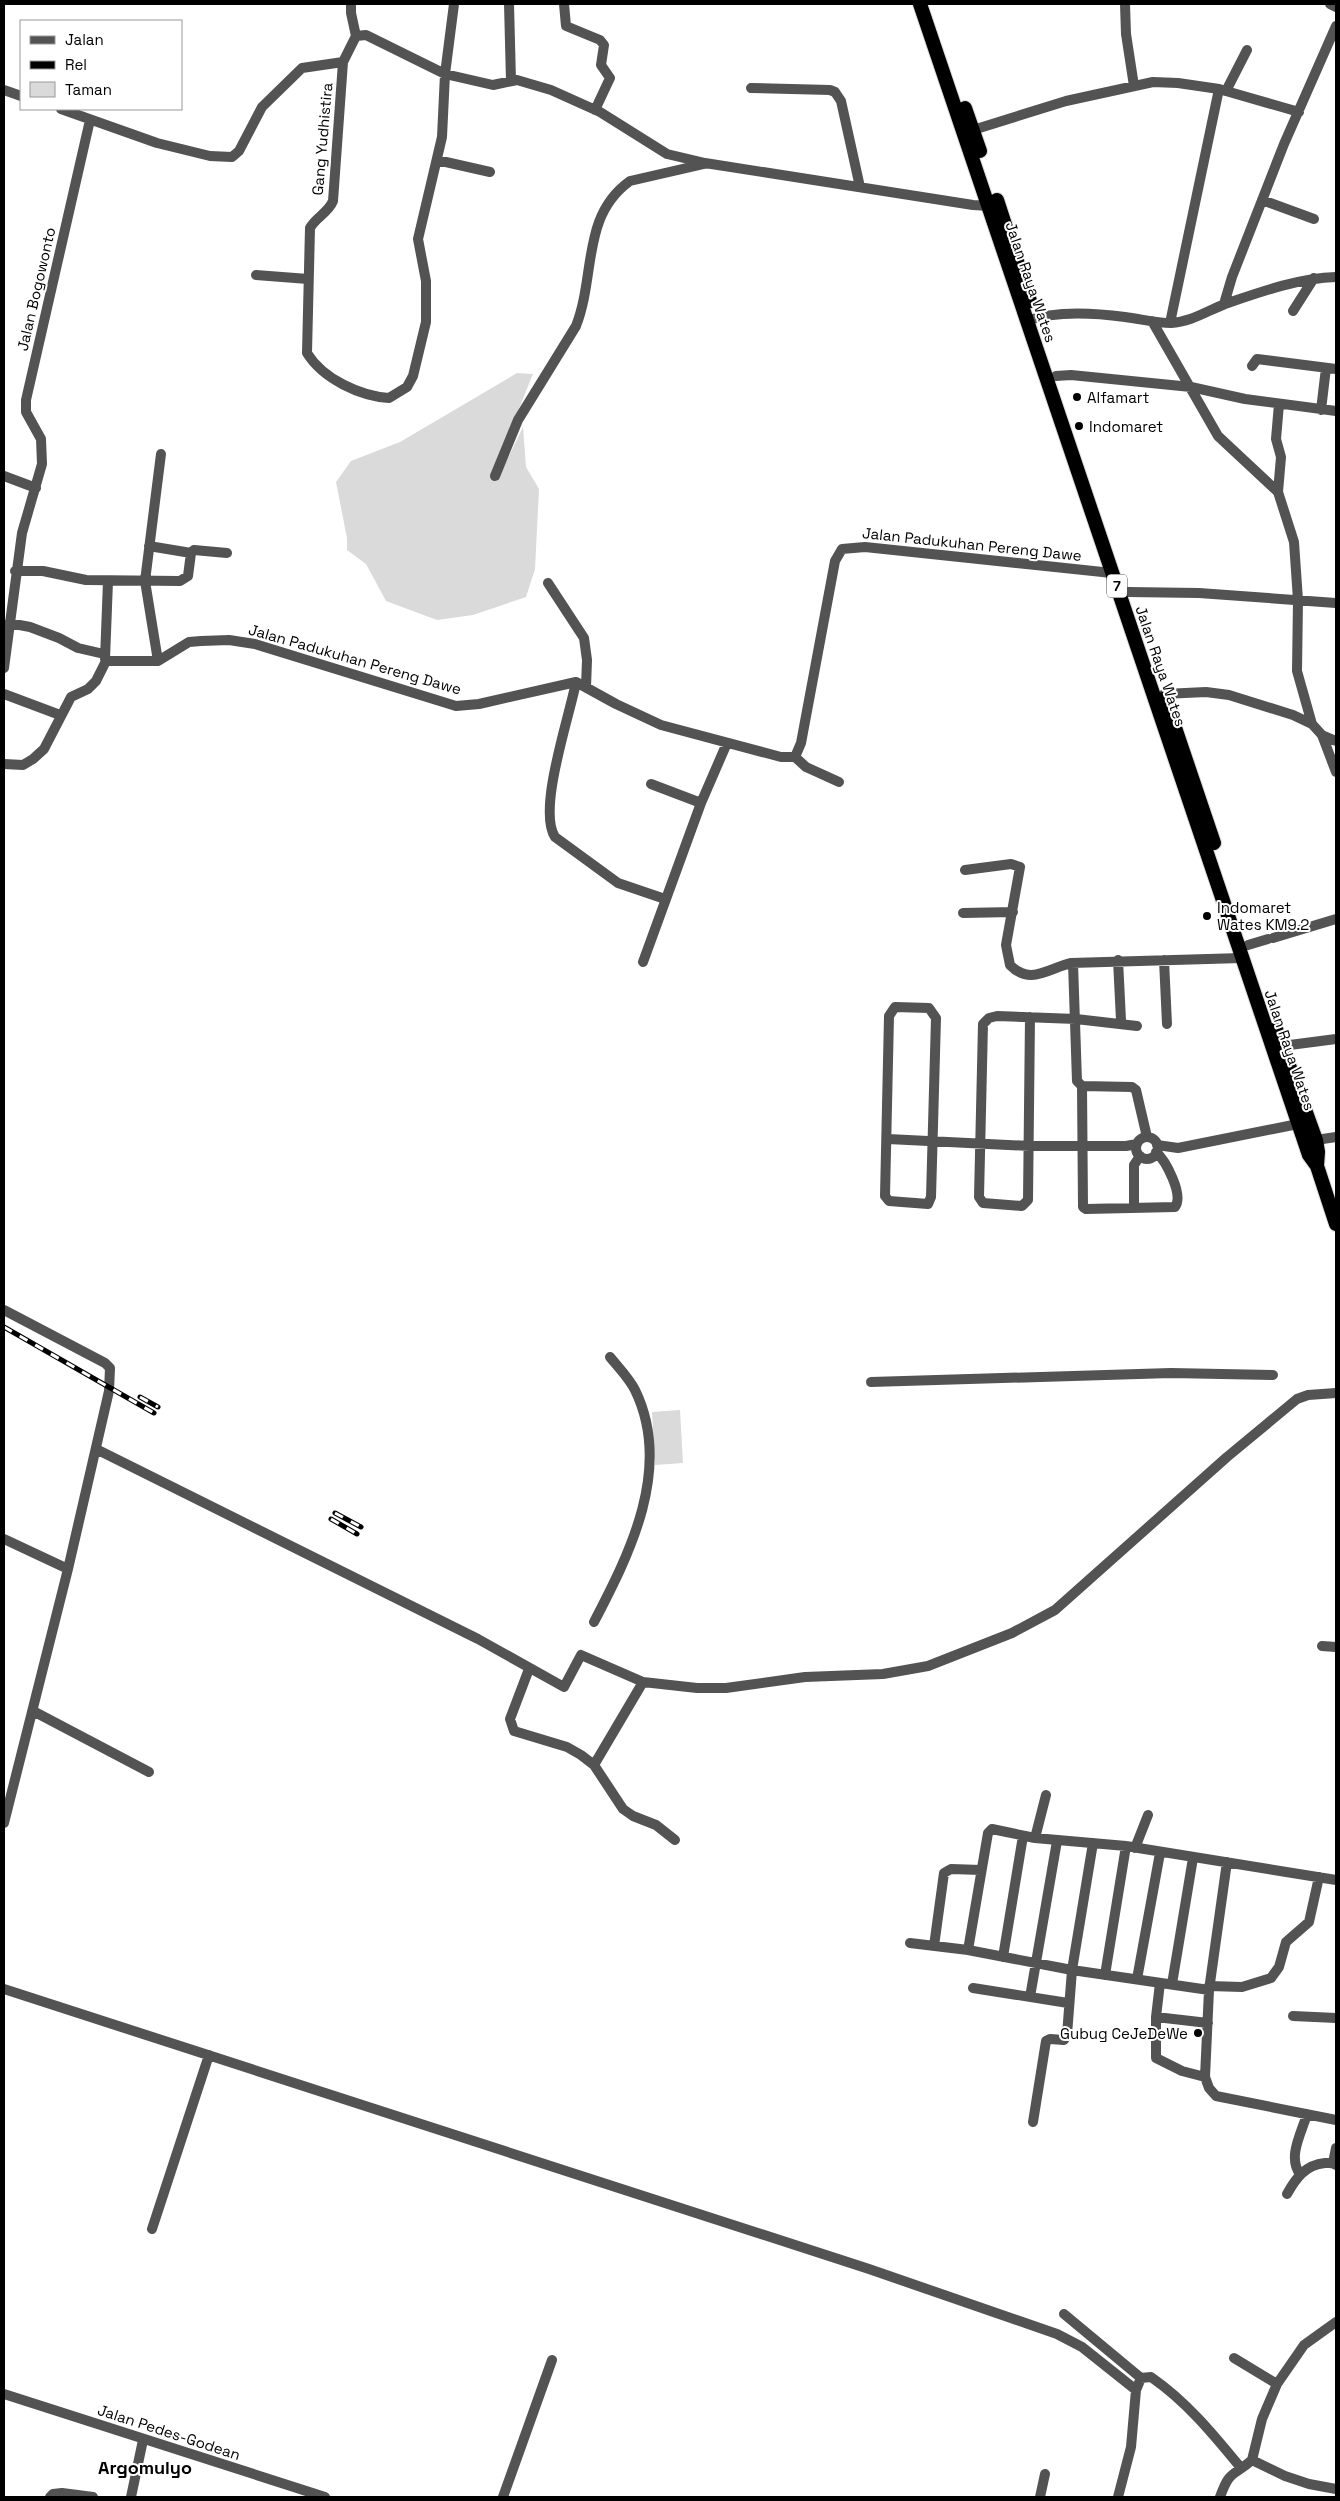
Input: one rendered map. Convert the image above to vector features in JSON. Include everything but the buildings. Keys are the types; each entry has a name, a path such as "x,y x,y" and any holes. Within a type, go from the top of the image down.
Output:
{"highway":[{"name":"Jalan Raya Wates","path":"920,4 989,206 1031,319 1056,376 1164,694 1298,1124 1309,1155 1317,1166 1336,1224"},
{"name":"Jalan Raya Wates","path":"930,4 973,130 1112,573 1245,951 1316,1140 1318,1152 1317,1166"}],"street":[{"path":"64,110 130,132 157,144 210,156 232,157 239,151 262,107 302,68 343,62 356,36 351,4"},
{"path":"454,4 445,74 442,137 437,160 490,172"},
{"path":"509,4 510,82"},
{"path":"564,4 566,26 600,40 604,44 601,65 610,78 596,110"},
{"path":"1125,4 1126,34 1134,86"},
{"path":"1330,4 1336,7"},
{"path":"1224,304 1232,277 1262,200 1336,26"},
{"path":"356,36 366,35 445,74 492,85 517,80 551,90 596,110 667,154 705,164 989,206"},
{"path":"1170,323 1223,90 1247,50"},
{"name":"Gang Yudhistira","path":"343,62 333,201 327,212 319,216 310,228 307,353 331,377 366,394 389,398 407,387 413,376 426,322 426,281 418,238 437,160"},
{"path":"973,130 1066,101 1153,82 1178,82 1223,90 1299,112"},
{"path":"751,88 830,90 835,92 841,101 860,187"},
{"path":"4,90 20,96"},
{"name":"Jalan Bogowonto","path":"4,668 15,571 22,533 42,464 43,446 26,412 26,400 90,120"},
{"path":"495,476 518,420 576,326 582,311 596,224 604,206 630,180 705,164"},
{"path":"1262,200 1314,219"},
{"path":"256,275 308,279"},
{"path":"1031,319 1071,314 1099,315 1170,323 1185,321 1224,304 1314,278 1336,277"},
{"path":"1293,311 1314,278"},
{"path":"1152,321 1218,436 1278,492"},
{"path":"1252,366 1257,359 1331,368 1321,410"},
{"path":"1056,376 1071,375 1191,387 1279,404 1336,411"},
{"path":"1279,404 1276,439 1281,457 1278,492 1294,542 1298,600 1297,671 1312,724 1322,735 1336,772"},
{"path":"9,623 30,627 59,638 78,648 105,657 158,661 144,581 161,454"},
{"path":"4,476 36,488"},
{"path":"149,546 191,553"},
{"name":"Jalan Padukuhan Pereng Dawe","path":"795,756 801,743 836,561 842,549 866,547 1112,573"},
{"path":"15,571 43,571 86,580 180,582 185,579 191,553 196,549 226,553"},
{"path":"4,764 23,765 33,760 44,749 71,697 88,689 96,681 105,657 108,581"},
{"path":"548,583 584,638 587,660 586,687"},
{"path":"1128,592 1199,593 1336,603"},
{"name":"Jalan Padukuhan Pereng Dawe","path":"158,661 189,642 229,640 255,644 412,693 456,706 467,707 576,682"},
{"path":"665,900 618,883 555,837 551,830 549,821 553,783 576,682 660,725 781,757 795,756 806,767 839,782"},
{"path":"1164,694 1206,692 1229,695 1312,724"},
{"path":"4,694 60,715"},
{"path":"1322,735 1336,741"},
{"path":"643,962 701,803 727,743"},
{"path":"651,784 701,803"},
{"path":"965,870 1011,864 1020,867 1006,950 1007,958 1015,970 1034,976 1053,967 1073,963 1118,960 1164,960 1245,951 1270,939 1336,919"},
{"path":"963,913 1013,912"},
{"path":"1118,960 1121,1020"},
{"path":"1164,960 1167,1024"},
{"path":"1073,963 1077,1081 1082,1086 1132,1087 1136,1090 1147,1137"},
{"path":"895,1007 929,1008 936,1018 931,1197 928,1204 886,1200 888,1139 890,1014 895,1007"},
{"path":"1030,1017 1028,1200 1022,1206 981,1202 979,1142 983,1024 993,1016 1030,1017 1076,1019 1137,1026"},
{"path":"1282,1046 1336,1039"},
{"path":"1082,1086 1083,1207 1086,1209 1173,1208 1178,1205 1178,1196 1166,1163 1157,1149 1154,1140 1147,1137 1141,1139 1137,1144 1136,1150 1140,1156 1149,1158 1157,1149 1178,1148 1298,1124"},
{"path":"1316,1140 1336,1137"},
{"path":"888,1139 1030,1146 1126,1146 1137,1144"},
{"path":"1134,1208 1134,1165 1140,1156"},
{"path":"4,1310 105,1363 110,1368 109,1391 99,1450 4,1822"},
{"path":"594,1622 617,1578 644,1503 650,1478 648,1439 640,1404 628,1378 610,1357"},
{"path":"871,1382 1171,1373 1272,1375"},
{"path":"99,1450 478,1639 564,1688 581,1655 643,1682 697,1688 726,1688 805,1677 868,1676 915,1670 1012,1633 1055,1610 1227,1457 1294,1402 1308,1395 1336,1393"},
{"path":"4,1539 68,1569"},
{"path":"1322,1646 1336,1647"},
{"path":"529,1669 510,1720 514,1731 567,1747 594,1765 623,1809 633,1816 656,1825 675,1840"},
{"path":"594,1765 643,1682"},
{"path":"33,1711 149,1772"},
{"path":"1035,1838 1046,1795"},
{"path":"1105,1975 1131,1847 1148,1814"},
{"path":"968,1950 981,1870 990,1830 994,1829 1035,1838 1131,1847 1336,1880"},
{"path":"1004,1957 1023,1836"},
{"path":"1030,1997 1057,1841"},
{"path":"1033,2122 1046,2042 1050,2039 1066,2039 1072,1970 1093,1843"},
{"path":"1137,1979 1160,1853"},
{"path":"1172,1984 1193,1858"},
{"path":"1226,1862 1209,1988 1205,2077 1209,2088 1216,2096 1336,2120"},
{"path":"934,1946 944,1873 951,1868 981,1870"},
{"path":"910,1943 968,1950 1072,1970 1160,1983 1209,1988 1242,1987 1271,1978 1279,1967 1286,1942 1293,1933 1308,1922 1319,1877"},
{"path":"1160,1983 1156,2017 1156,2058 1182,2070 1205,2077"},
{"path":"972,1988 1068,2002"},
{"path":"4,1989 869,2269 1057,2334 1082,2348 1136,2390"},
{"path":"1293,2016 1336,2018"},
{"path":"1156,2017 1208,2023"},
{"path":"152,2229 209,2055"},
{"path":"1300,2174 1295,2168 1294,2158 1307,2114"},
{"path":"1287,2194 1300,2174 1315,2164 1334,2164 1336,2148"},
{"path":"1064,2314 1141,2378 1151,2377 1174,2393 1206,2425 1241,2468"},
{"path":"1220,2497 1226,2480 1252,2460 1262,2419 1278,2384 1304,2345 1336,2322"},
{"path":"1234,2358 1278,2384"},
{"path":"503,2497 552,2360"},
{"path":"1118,2497 1131,2447 1136,2390 1141,2378"},
{"name":"Jalan Pedes-Godean","path":"4,2394 325,2497"},
{"path":"130,2497 143,2440"},
{"path":"1252,2460 1293,2479 1336,2489"},
{"path":"1040,2497 1045,2474"},
{"path":"50,2497 56,2493 93,2497"}],"green space":[{"path":"517,373 533,374 497,463 501,466 506,462 523,427 526,467 539,489 535,569 526,597 473,615 437,620 386,601 366,564 347,550 347,538 336,482 351,461 400,442"},
{"path":"680,1410 683,1463 655,1465 652,1412"}],"railway":[{"path":"4,1327 154,1413"},
{"path":"140,1397 158,1407"},
{"path":"335,1513 361,1527"},
{"path":"331,1519 357,1534"}],"place":[{"name":"Alfamart","path":"1077,397"},
{"name":"Indomaret","path":"1079,426"},
{"name":"Indomaret Wates KM9.2","path":"1207,916"},
{"name":"Gubug CeJeDeWe","path":"1198,2033"}],"district":[{"name":"Argomulyo","path":"145,2467"}]}
